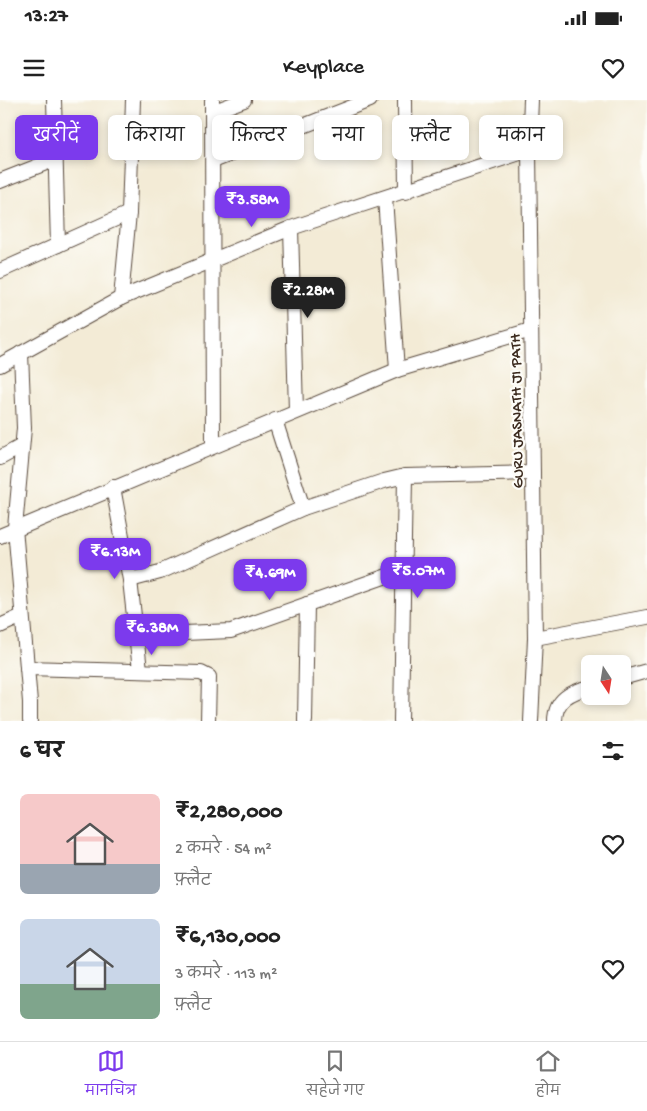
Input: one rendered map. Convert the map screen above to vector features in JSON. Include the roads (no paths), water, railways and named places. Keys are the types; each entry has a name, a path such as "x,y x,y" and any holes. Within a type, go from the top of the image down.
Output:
{"street":[{"path":"54,100 55,115"},
{"path":"121,298 130,213 133,100"},
{"path":"213,446 214,259 212,106 244,100"},
{"path":"213,161 370,100"},
{"path":"405,100 406,192"},
{"name":"GURU JASNATH JI PATH","path":"530,115 531,100"},
{"path":"0,181 53,160"},
{"path":"56,160 58,245"},
{"path":"0,365 121,298 214,259 291,228 500,160"},
{"name":"GURU JASNATH JI PATH","path":"529,160 534,638 531,721"},
{"path":"385,198 397,370"},
{"path":"0,271 130,213"},
{"path":"291,228 296,411"},
{"path":"0,536 113,487 397,370 531,330"},
{"path":"21,353 24,428 16,528 30,721"},
{"path":"275,420 303,508"},
{"path":"0,458 22,446"},
{"path":"130,580 160,572 303,508 384,481 405,476 533,473"},
{"path":"401,721 405,476"},
{"path":"113,487 130,580 138,635 140,670"},
{"path":"138,635 231,630 404,570"},
{"path":"305,721 307,604"},
{"path":"0,626 22,616"},
{"path":"534,638 647,617"},
{"path":"27,668 201,672 209,677 208,721"},
{"path":"631,675 647,671"},
{"path":"556,721 555,714 561,701 572,692 581,690"}]}
